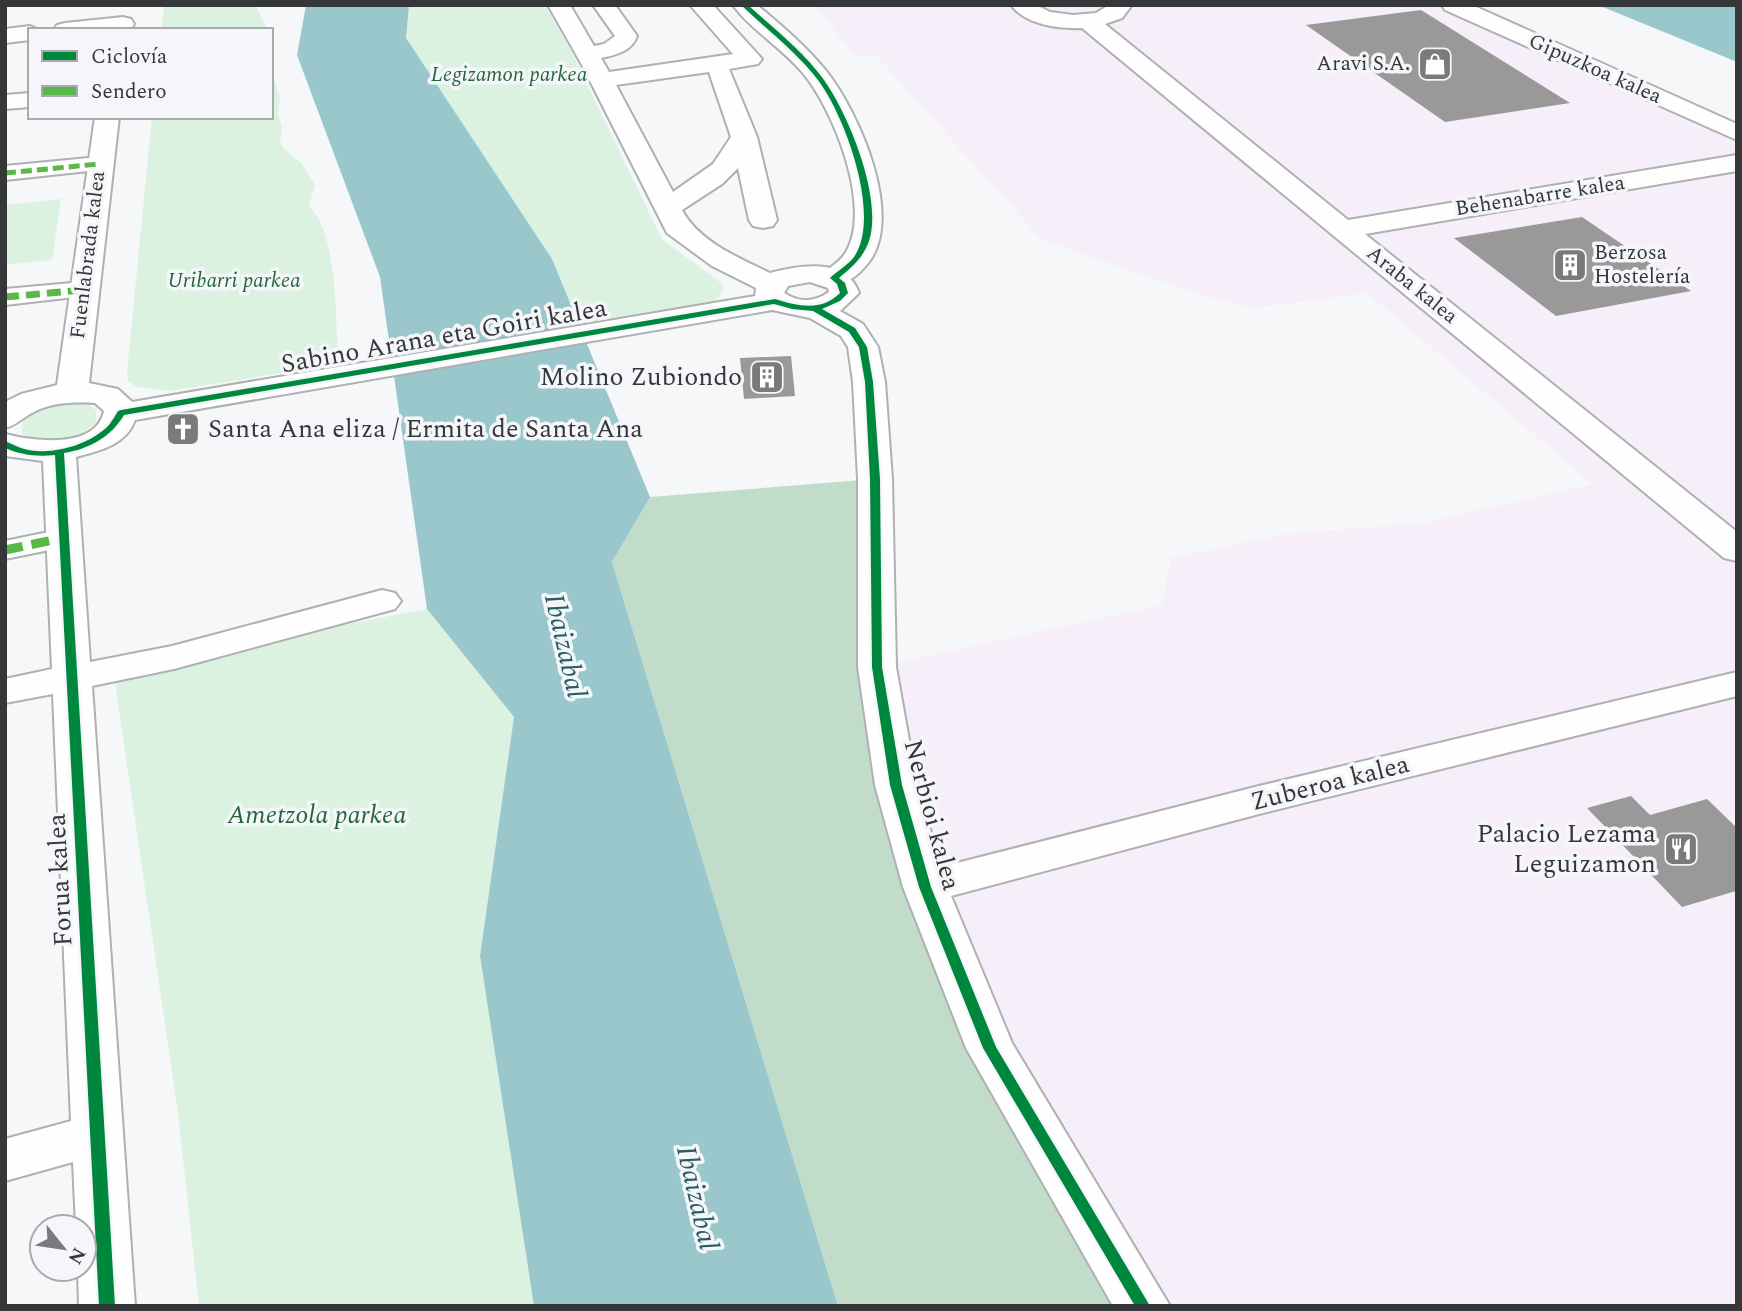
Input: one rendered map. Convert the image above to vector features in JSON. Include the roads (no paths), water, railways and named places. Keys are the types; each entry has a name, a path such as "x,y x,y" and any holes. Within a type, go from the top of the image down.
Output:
{"street":[{"path":"559,5 602,80 677,227 698,245 792,307 824,293 859,256 867,230 867,200 848,130 836,102 809,65 777,32 744,5"},
{"path":"588,54 611,49 625,40 626,36 604,5"},
{"path":"602,80 750,60 701,5"},
{"path":"1022,5 1028,11 1044,18 1087,21 1105,18 1121,7 1148,5"},
{"name":"Gipuzkoa kalea","path":"1453,5 1737,133"},
{"path":"77,28 123,20"},
{"name":"Araba kalea","path":"1087,21 1737,550"},
{"path":"5,36 28,33"},
{"path":"720,73 744,137 762,220"},
{"path":"5,102 28,100"},
{"name":"Fuenlabrada kalea","path":"72,392 107,119"},
{"path":"667,207 701,187 724,168 739,152 744,137"},
{"name":"Behenabarre kalea","path":"1343,229 1737,163"},
{"path":"5,173 99,164"},
{"path":"5,298 83,290"},
{"name":"Sabino Arana eta Goiri kalea","path":"121,414 678,320 773,293"},
{"name":"Nerbioi kalea","path":"824,293 863,347 869,382 875,479 877,667 896,785 925,887 990,1048 1143,1306"},
{"path":"5,418 30,401 72,392 108,397 118,404 121,414 118,423 109,432 95,440 59,451 22,451 5,444"},
{"name":"Forua kalea","path":"59,451 107,1306"},
{"path":"5,550 64,538"},
{"path":"5,691 174,657 382,601"},
{"name":"Zuberoa kalea","path":"925,887 1259,800 1737,684"},
{"path":"5,1160 97,1135"}],"water":[{"name":"Ibaizabal","path":"306,5 409,5 406,38 552,259 650,497 612,562 838,1306 534,1306 480,956 514,717 427,609 380,277 297,55"},
{"path":"1598,5 1737,5 1737,62"}],"place":[{"name":"Aravi S.A.","path":"1435,64"},
{"name":"Berzosa Hostelería","path":"1570,265"},
{"name":"Molino Zubiondo","path":"767,377"},
{"name":"Santa Ana eliza / Ermita de Santa Ana","path":"183,429"},
{"name":"Palacio Lezama Leguizamon","path":"1681,849"}],"park label":[{"name":"Legizamon parkea","path":"509,75"},
{"name":"Uribarri parkea","path":"234,281"},
{"name":"Ametzola parkea","path":"317,815"}]}
